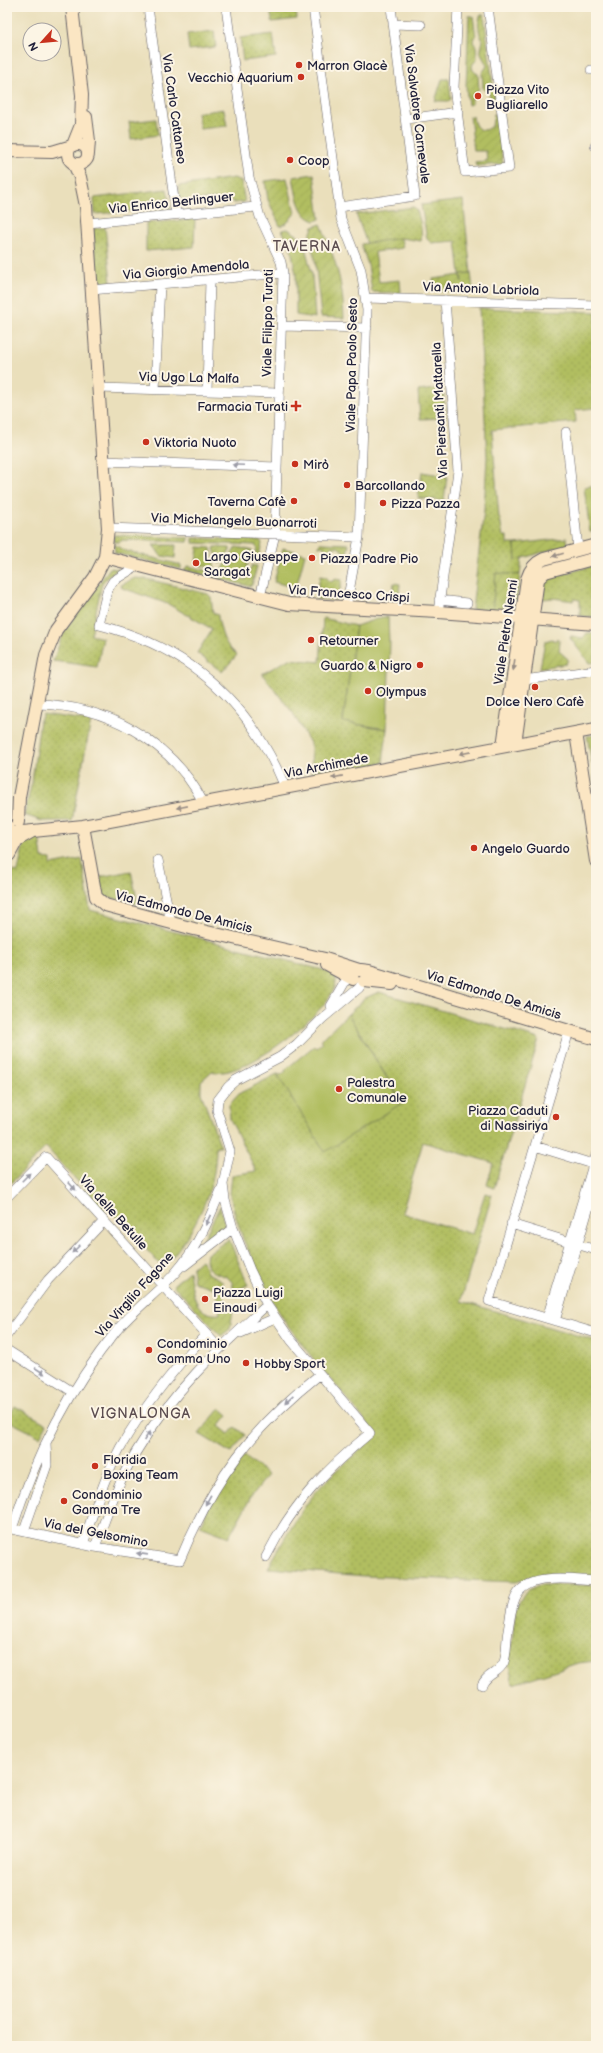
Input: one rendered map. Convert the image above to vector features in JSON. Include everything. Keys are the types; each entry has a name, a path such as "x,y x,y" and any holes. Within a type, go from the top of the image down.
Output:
{"main road":[{"path":"72,7 89,141 87,157 86,206"},
{"path":"13,830 46,655 56,630 95,577 105,557 108,528 91,290 88,223 80,177 68,155 81,125 82,94"},
{"path":"7,151 33,153 52,152 72,146 83,146 87,157"},
{"path":"33,153 80,164 87,157"},
{"path":"537,572 578,550 596,545"},
{"name":"Via Francesco Crispi","path":"105,557 289,604 438,612 527,620 596,624"},
{"path":"537,572 596,558"},
{"name":"Viale Pietro Nenni","path":"509,745 527,620 537,572"},
{"name":"Viale Pietro Nenni","path":"509,745 524,680 527,620"},
{"name":"Via Archimede","path":"13,830 83,826 203,802 596,729"},
{"path":"576,733 594,829 596,861"},
{"name":"Via Edmondo De Amicis","path":"83,826 98,900 108,906 171,923 292,952"},
{"path":"292,952 331,960 357,977"},
{"path":"292,952 357,977"},
{"name":"Via Edmondo De Amicis","path":"357,977 369,971 596,1040"},
{"name":"Via Edmondo De Amicis","path":"357,977 387,983 596,1047"}],"street":[{"name":"Via Carlo Cattaneo","path":"148,7 176,214"},
{"name":"Viale Filippo Turati","path":"226,7 249,177 256,207 281,262 283,273 275,534 260,597"},
{"name":"Viale Papa Paolo Sesto","path":"313,7 341,219 361,270 366,298 367,328 359,537 346,608"},
{"name":"Via Salvatore Carnevale","path":"339,207 415,196 391,7"},
{"path":"458,7 454,87 465,172 509,168 488,7"},
{"path":"393,24 421,25"},
{"path":"406,120 458,112"},
{"name":"Via Enrico Berlinguer","path":"88,223 256,207"},
{"name":"Via Giorgio Amendola","path":"91,290 283,273"},
{"path":"207,391 210,280"},
{"path":"155,390 160,284"},
{"name":"Via Antonio Labriola","path":"366,298 596,305"},
{"name":"Via Piersanti Mattarella","path":"438,612 458,470 445,300"},
{"path":"281,326 367,328"},
{"name":"Via Ugo La Malfa","path":"98,388 279,393"},
{"path":"566,432 578,550"},
{"path":"103,461 277,467"},
{"name":"Via Michelangelo Buonarroti","path":"108,528 359,537"},
{"path":"137,566 112,581 107,591 99,625 148,641 178,657 206,676 231,700 253,726 271,755 285,787"},
{"path":"439,600 467,603"},
{"path":"524,680 596,670"},
{"path":"36,704 60,705 94,712 110,718 141,734 155,744 180,768 203,802"},
{"path":"158,860 171,923"},
{"path":"322,1019 342,988 357,977"},
{"path":"266,1557 290,1514 310,1489 332,1465 370,1433 319,1375 275,1318 250,1270 227,1211 223,1184 230,1151 217,1110 218,1100 236,1080 266,1065 297,1044 322,1019 357,977"},
{"path":"567,1038 488,1301 596,1333"},
{"path":"535,1146 595,1161 574,1243 551,1320"},
{"name":"Via delle Betulle","path":"7,1196 46,1157 219,1348"},
{"path":"574,1243 596,1183"},
{"name":"Via Virgilio Fagone","path":"9,1529 46,1441 73,1392 118,1329 134,1310 176,1272 202,1233 223,1184"},
{"path":"7,1335 48,1280 104,1222"},
{"path":"511,1224 596,1250"},
{"path":"176,1272 233,1228"},
{"path":"95,1547 122,1481 136,1452 162,1414 199,1368 267,1305"},
{"path":"232,1336 275,1318"},
{"path":"83,1544 97,1499 120,1448 149,1403 181,1362 206,1334"},
{"path":"7,1350 73,1392"},
{"name":"Via del Gelsomino","path":"9,1529 95,1547 180,1560 208,1499 226,1470 269,1418 319,1375"},
{"path":"149,1403 162,1414"},
{"path":"24,1531 47,1465 46,1441"},
{"path":"108,1474 122,1481"},
{"path":"482,1685 486,1677 498,1671 504,1661 513,1607 517,1594 524,1586 542,1580 596,1581"}],"green space":[{"path":"270,7 296,7 297,19 272,22"},
{"path":"481,15 484,15 495,101 491,102 489,93 483,89 482,73 487,66 481,55 483,41 478,25"},
{"path":"469,16 473,16 476,36 473,42 476,46 477,60 473,63 472,67 478,74 479,89 472,95 472,104 468,105 466,86"},
{"path":"214,31 216,47 189,50 187,34"},
{"path":"273,34 276,57 243,61 240,38"},
{"path":"442,79 449,79 451,99 449,101 435,101"},
{"path":"224,109 227,126 200,129 197,113"},
{"path":"494,114 497,114 503,164 476,166 475,162 487,161 486,151 474,151 470,116 473,116 475,124 479,129 485,130 492,126"},
{"path":"156,119 158,135 131,139 129,122"},
{"path":"314,174 320,219 315,221 309,218 301,209 293,177"},
{"path":"234,178 241,181 245,202 234,203 230,198 189,201 182,208 178,186"},
{"path":"287,178 295,213 287,223 280,226 268,200 265,181"},
{"path":"167,189 171,208 95,214 94,198"},
{"path":"463,200 471,273 460,274 456,241 431,243 427,239 421,205"},
{"path":"414,207 418,213 422,233 421,241 401,238 367,244 356,214"},
{"path":"195,219 194,247 146,251 146,223"},
{"path":"321,224 340,281 344,318 321,317 315,259 309,238 313,227"},
{"path":"105,227 111,282 101,283 97,279 93,229"},
{"path":"288,229 303,239 312,274 315,318 296,315 296,274 291,249 282,230"},
{"path":"401,238 403,248 375,252 379,282 400,280 401,293 372,292 368,265 361,244"},
{"path":"471,273 473,289 466,290 466,292 435,291 433,279 460,275 462,282 461,274"},
{"path":"479,308 596,312 596,408 575,410 576,422 492,430 499,518 503,536 507,536 507,544 515,544 516,560 522,558 520,575 496,573 492,611 472,609 484,510 487,457"},
{"path":"443,388 446,418 420,419 418,391"},
{"path":"422,472 447,476 444,501 418,498"},
{"path":"596,485 596,531 590,532 584,487"},
{"path":"115,535 189,538 188,542 123,540 114,542 113,537"},
{"path":"193,538 260,540 262,543 257,563 253,561 257,548 255,545 193,543"},
{"path":"567,538 568,545 516,560 515,544"},
{"path":"320,543 349,544 346,557 344,557 343,551 338,547 331,547 327,553 324,553 325,548 322,546 319,547"},
{"path":"114,544 123,550 181,565 181,569 115,553"},
{"path":"153,545 176,545 175,558 161,556"},
{"path":"198,547 211,548 215,569 196,564"},
{"path":"215,547 230,548 230,551 220,564 214,549"},
{"path":"236,547 252,550 244,577 226,573 223,569"},
{"path":"283,548 305,554 296,588 274,582"},
{"path":"252,565 257,566 252,585 249,586 184,570 188,566 246,580"},
{"path":"596,565 596,617 580,616 580,600 574,599 573,601 553,598 543,599 545,582 548,578"},
{"path":"110,568 119,569 102,583 91,635 103,638 97,667 53,661 63,633"},
{"path":"496,573 520,575 516,601 504,600 503,612 492,611"},
{"path":"320,576 326,577 331,582 336,579 342,580 338,600 316,599"},
{"path":"135,578 147,579 208,594 211,597 213,613 218,615 224,638 229,647 237,655 222,672 197,653 212,629 168,604 122,588 121,585"},
{"path":"394,583 400,584 398,604 387,603 388,595 392,596"},
{"name":"Olympus","path":"382,617 388,617 390,642 387,729 343,722 356,626"},
{"path":"323,618 356,626 343,722 387,729 383,763 312,777 311,745 293,713 262,674 289,659 320,662"},
{"path":"587,633 596,633 596,662 589,663 570,638 571,636 583,638"},
{"path":"557,638 560,642 559,651 568,659 566,664 540,668 545,641 552,639 555,641"},
{"path":"43,714 91,721 72,821 42,821 24,815 32,782 40,720"},
{"path":"596,735 596,762 592,763 587,736"},
{"path":"39,835 42,858 51,859 51,865 82,859 90,910 331,972 336,978 336,983 331,995 319,1010 303,1026 283,1042 262,1056 242,1066 225,1072 212,1071 201,1081 201,1093 221,1147 216,1147 212,1180 201,1212 184,1242 163,1268 109,1208 105,1211 46,1147 7,1187 7,901 13,871 18,872 24,842"},
{"path":"131,871 138,904 102,896 99,877"},
{"path":"379,992 539,1039 494,1188 487,1185 493,1163 423,1142 402,1213 472,1234 485,1193 492,1195 461,1301 596,1341 596,1577 546,1576 516,1582 364,1576 268,1568 297,1518 315,1493 332,1475 377,1435 307,1351 286,1323 273,1302 243,1239 232,1205 230,1193 232,1175 256,1171 230,1119 229,1105 240,1093 277,1074 325,1151 402,1102 348,1014 365,998"},
{"name":"Palestra Comunale","path":"348,1014 402,1103 325,1152 277,1074 281,1075 286,1069 314,1046 316,1048 322,1043 320,1041"},
{"path":"220,1206 225,1226 202,1242"},
{"path":"229,1239 248,1285 234,1291 232,1282 227,1277 213,1272 208,1268 206,1260 207,1254"},
{"path":"201,1260 203,1261 207,1273 221,1280 224,1298 233,1311 230,1329 221,1336 173,1285 189,1271 193,1294 199,1307 211,1314 220,1314 217,1289 194,1282 192,1268"},
{"path":"15,1406 47,1424 40,1437 7,1420"},
{"path":"220,1408 228,1415 219,1426 229,1434 235,1427 245,1435 231,1453 199,1434"},
{"path":"244,1456 268,1475 251,1497 229,1537 200,1526 210,1504"},
{"path":"540,1585 596,1585 596,1661 578,1663 513,1684 509,1665 516,1606 526,1591"}],"place":[{"name":"Marron Glacè","path":"299,65"},
{"name":"Vecchio Aquarium","path":"301,77"},
{"name":"Piazza Vito Bugliarello","path":"478,96"},
{"name":"Coop","path":"290,160"},
{"name":"Farmacia Turati","path":"296,406"},
{"name":"Viktoria Nuoto","path":"146,442"},
{"name":"Mirò","path":"295,464"},
{"name":"Barcollando","path":"347,485"},
{"name":"Taverna Cafè","path":"294,501"},
{"name":"Pizza Pazza","path":"383,503"},
{"name":"Piazza Padre Pio","path":"312,558"},
{"name":"Largo Giuseppe Saragat","path":"196,563"},
{"name":"Retourner","path":"311,640"},
{"name":"Guardo & Nigro","path":"420,665"},
{"name":"Dolce Nero Cafè","path":"535,687"},
{"name":"Olympus","path":"368,691"},
{"name":"Angelo Guardo","path":"474,848"},
{"name":"Palestra Comunale","path":"339,1089"},
{"name":"Piazza Caduti di Nassiriya","path":"556,1117"},
{"name":"Piazza Luigi Einaudi","path":"205,1299"},
{"name":"Condominio Gamma Uno","path":"149,1350"},
{"name":"Hobby Sport","path":"246,1363"},
{"name":"Floridia Boxing Team","path":"95,1466"},
{"name":"Condominio Gamma Tre","path":"64,1501"}],"district":[{"name":"TAVERNA","path":"307,246"},
{"name":"VIGNALONGA","path":"141,1413"}]}
